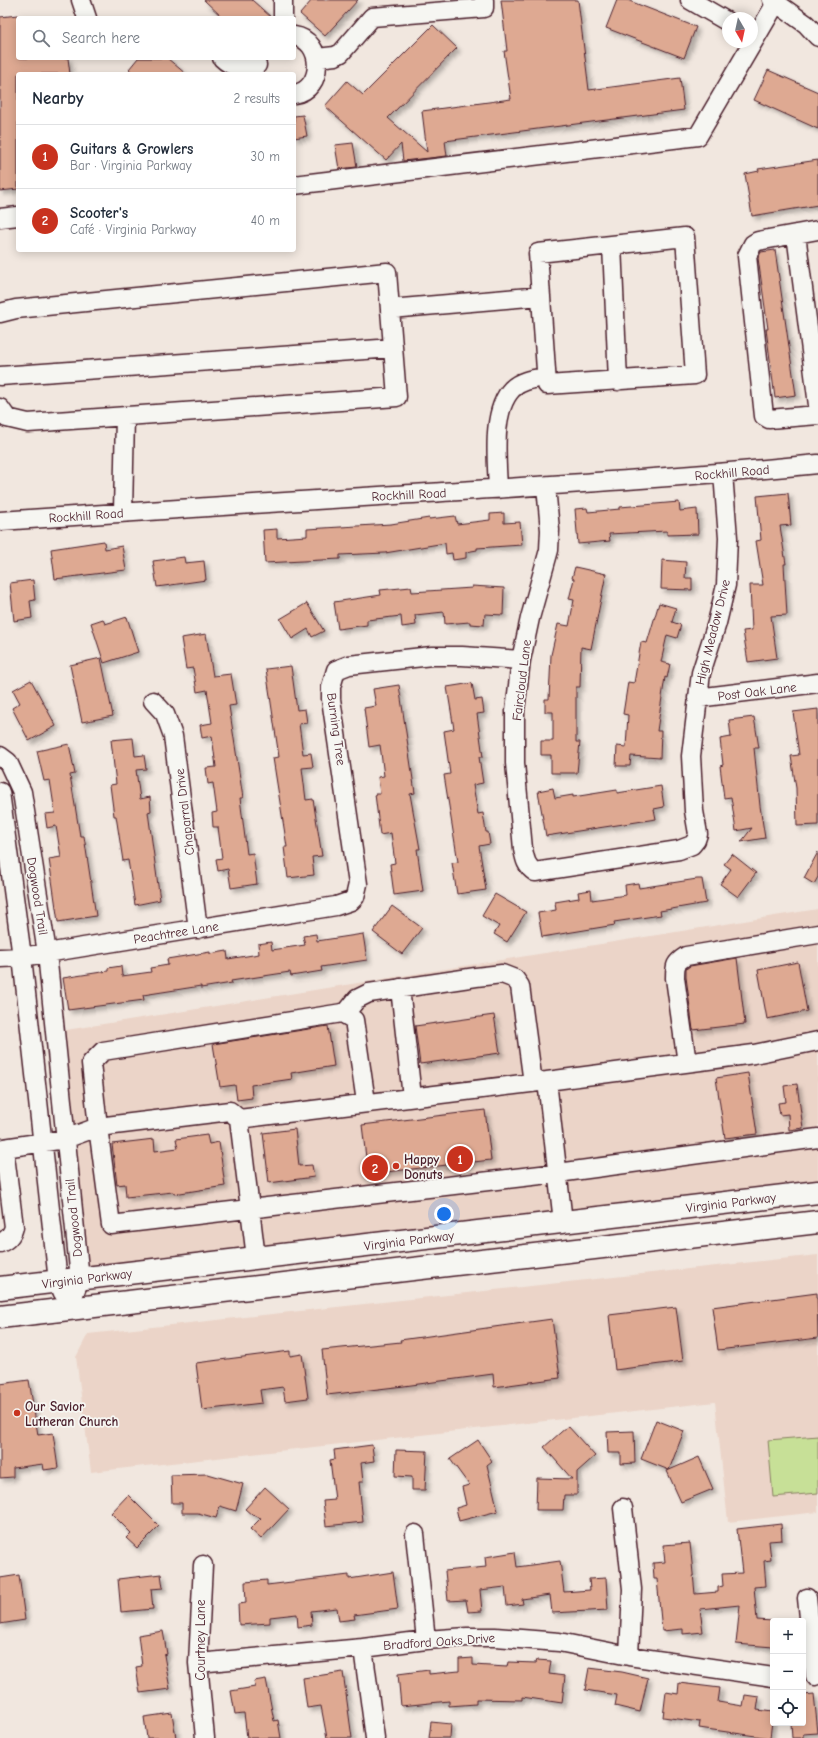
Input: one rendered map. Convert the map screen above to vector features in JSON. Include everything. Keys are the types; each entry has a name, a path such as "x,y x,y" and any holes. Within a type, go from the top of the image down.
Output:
{"main road":[{"name":"Virginia Parkway","path":"0,1288 818,1192"},
{"path":"563,1222 566,1251"},
{"path":"0,1317 818,1222"}],"street":[{"path":"81,0 86,16"},
{"path":"283,0 284,16"},
{"path":"317,58 335,56 341,53 372,17 484,8 484,0"},
{"path":"690,0 722,19"},
{"path":"758,30 774,1 806,24 818,37"},
{"path":"296,36 310,45 317,58 317,72 310,85 296,94"},
{"path":"296,185 698,136 748,48"},
{"path":"224,60 232,66 258,66"},
{"path":"0,218 16,216"},
{"path":"818,230 758,241 753,244 747,256 764,416 769,419 818,415"},
{"path":"796,234 818,405"},
{"path":"685,237 695,375 547,385 538,253 612,245 685,237"},
{"path":"612,245 618,380"},
{"path":"0,313 16,310 387,272 397,397 28,423 7,418 0,408"},
{"path":"390,309 541,296"},
{"path":"0,376 393,348"},
{"path":"498,489 497,442 500,409 512,389 526,380 546,377"},
{"path":"123,512 125,416"},
{"name":"Rockhill Road","path":"0,521 546,486 723,473 818,464"},
{"name":"High Meadow Drive","path":"535,872 679,850 692,845 696,840 698,834 694,811 691,756 696,698 704,657 717,623 726,585 728,538 723,473"},
{"name":"Faircloud Lane","path":"535,872 530,869 526,862 523,849 515,763 515,711 521,660 530,618 546,566 549,550 550,530 546,486"},
{"name":"Burning Tree","path":"351,901 355,898 358,884 331,699 331,687 336,670 349,665 432,656 462,656 521,660"},
{"name":"Post Oak Lane","path":"696,698 818,683"},
{"name":"Chaparral Drive","path":"153,701 165,714 174,736 198,929"},
{"name":"Dogwood Trail","path":"0,756 8,762 22,792 47,953 66,1140 69,1280 68,1309"},
{"path":"0,794 17,795 22,792"},
{"name":"Dogwood Trail","path":"0,794 22,957 44,1143 69,1280"},
{"name":"Peachtree Lane","path":"0,958 22,957 198,929 328,907 351,901"},
{"path":"686,1063 675,966 678,961 686,956 818,934"},
{"path":"345,1014 357,999 369,993 502,974 516,979 520,986 558,1173 563,1222"},
{"path":"400,988 412,1097"},
{"path":"366,1102 354,1020 342,1013 103,1051 91,1063 111,1225 558,1173 818,1138"},
{"path":"239,1119 754,1054 818,1041"},
{"path":"0,1243 6,1240 12,1233 14,1227 4,1148 66,1140 98,1127 230,1111 239,1119 256,1258"},
{"path":"623,1508 632,1589 630,1656"},
{"path":"415,1534 426,1640"},
{"name":"Courtney Lane","path":"203,1566 198,1663 206,1738"},
{"path":"807,1598 812,1676"},
{"name":"Bradford Oaks Drive","path":"198,1663 363,1648 426,1640 467,1637 503,1637 559,1642 630,1656 770,1678"},
{"path":"363,1648 375,1738"}],"shaded area":[{"path":"818,909 818,1182 616,1204 88,1266 83,1260 60,1031"},
{"path":"818,1255 818,1512 728,1522 715,1402 91,1472 76,1357 88,1334"}],"green space":[{"path":"818,1436 818,1493 773,1497 768,1440"}],"building":[{"path":"204,0 252,0 270,16 221,16"},
{"path":"312,0 358,0 325,36 300,14"},
{"path":"501,0 578,0 589,90 680,78 684,110 445,141 447,156 403,161 401,144 386,160 325,106 347,81 363,95 433,25 457,48 388,118 427,152 422,111 511,99 504,51 507,51"},
{"path":"617,0 627,0 696,27 684,58 606,28"},
{"path":"18,15 16,16 16,60 68,60 70,72 16,72 16,189 0,191 0,17"},
{"path":"136,60 169,60 184,72 132,72 129,69"},
{"path":"768,70 818,92 818,129 754,100"},
{"path":"303,115 307,136 296,138 296,116"},
{"path":"353,143 357,167 339,169 335,145"},
{"path":"818,160 818,205 752,216 745,174 759,171 758,169"},
{"path":"775,250 796,395 775,398 766,329 768,329 758,258 761,252"},
{"path":"788,493 791,525 780,526 786,564 784,564 787,615 771,616 777,658 748,662 743,631 752,630 750,585 763,585 756,541 761,540 757,496"},
{"path":"679,502 680,511 697,509 698,534 667,535 667,531 609,534 610,541 578,544 575,509 587,508 588,512 620,509 620,507"},
{"path":"504,513 504,523 520,522 522,545 477,548 477,550 466,552 466,558 453,560 452,553 446,554 445,543 385,553 340,555 340,559 265,563 263,530 277,529 277,538 307,536 307,529 391,524 429,518 455,516 457,524 490,520 490,514"},
{"path":"104,541 105,549 122,546 126,570 55,579 51,549"},
{"path":"184,557 185,563 204,561 206,580 157,587 153,561"},
{"path":"662,560 686,562 685,578 692,578 692,590 661,589"},
{"path":"575,567 606,574 591,649 581,647 580,687 576,687 576,742 580,742 577,773 551,773 551,755 541,755 541,741 553,741 553,712 545,712 545,699 549,699 551,655 558,624 569,626 574,600 569,599 574,579 572,578"},
{"path":"33,580 35,600 30,601 32,618 14,621 10,583"},
{"path":"472,586 504,588 503,615 485,614 484,625 470,624 470,622 445,624 444,612 415,615 416,625 402,627 401,616 367,620 367,625 338,629 334,602 381,595 380,590 411,587 412,592 472,588"},
{"path":"307,603 324,631 312,637 308,629 292,639 280,619"},
{"path":"659,603 676,608 672,622 681,625 677,638 667,635 661,662 670,664 667,678 665,677 657,731 661,731 660,758 631,756 630,766 616,766 617,746 626,747 628,715 623,714 628,682 634,683 641,642 647,643"},
{"path":"127,617 138,652 104,663 91,623 103,619 105,624"},
{"path":"206,634 213,676 231,674 236,705 229,706 243,798 240,798 247,854 253,853 257,884 231,888 228,869 218,871 216,859 222,858 218,827 213,827 212,813 217,812 213,783 208,784 206,768 216,767 212,736 202,738 200,725 212,723 207,690 197,692 193,668 186,669 181,638"},
{"path":"101,658 113,716 82,722 70,665"},
{"path":"291,666 297,710 305,709 307,723 299,724 303,754 311,753 313,767 302,768 306,800 313,799 322,856 312,857 314,875 288,878 284,847 287,847 273,758 279,757 266,669"},
{"path":"31,680 56,726 29,741 12,708 20,703 13,690"},
{"path":"472,683 475,700 482,699 484,713 477,714 483,757 479,757 483,783 473,785 478,814 483,813 486,832 488,832 490,844 479,846 486,890 457,894 452,863 458,862 444,775 450,774 444,731 454,729 447,687"},
{"path":"399,685 415,793 410,794 420,849 417,849 423,891 394,895 390,864 395,863 391,833 380,835 375,794 380,794 378,777 384,776 380,745 369,747 364,708 376,706 373,689"},
{"path":"818,709 818,825 797,826 796,788 791,756 799,755 793,712"},
{"path":"754,717 759,748 754,748 765,838 741,842 752,828 736,831 731,797 724,798 720,766 723,765 720,739 731,737 729,720"},
{"path":"133,738 135,756 144,755 146,769 136,770 140,799 150,797 151,811 148,812 160,900 135,905 128,860 123,861 116,816 114,816 110,785 116,784 111,740"},
{"path":"69,744 75,774 70,775 80,836 84,836 96,916 58,922 49,859 61,857 56,826 47,828 45,814 55,813 50,780 44,781 37,751"},
{"path":"661,786 664,807 654,809 656,819 546,836 538,791 553,788 555,798 573,795 573,797 617,790 617,793"},
{"path":"818,852 818,877 814,884 804,878"},
{"path":"732,854 756,873 738,897 720,884 731,869 724,864"},
{"path":"702,879 706,903 660,911 661,915 614,922 615,925 542,937 538,913 556,910 555,902 579,898 578,892 591,890 592,900 626,895 625,885 638,883 639,888"},
{"path":"495,894 526,912 507,942 494,934 499,926 482,916"},
{"path":"392,906 422,928 402,954 373,932"},
{"path":"316,934 317,941 363,934 367,960 321,967 322,971 291,976 290,972 231,981 232,983 143,995 144,1000 68,1010 63,978 108,971 108,968 121,966 122,976 151,972 150,968 168,965 167,959 210,952 210,954 227,951 228,959 259,954 258,944 271,942 272,950 305,945 303,936"},
{"path":"737,958 745,1024 693,1030 686,969 690,966"},
{"path":"798,962 807,1011 767,1019 758,970"},
{"path":"494,1015 500,1053 420,1064 415,1026"},
{"path":"328,1026 334,1066 291,1073 292,1079 251,1085 252,1098 237,1100 235,1085 220,1087 213,1044"},
{"path":"748,1073 757,1134 725,1138 716,1078"},
{"path":"797,1084 803,1128 789,1130 788,1114 780,1115 778,1103 786,1102 784,1086"},
{"path":"485,1110 491,1160 368,1174 362,1125"},
{"path":"295,1129 299,1166 312,1165 314,1177 269,1183 263,1133"},
{"path":"207,1135 209,1144 219,1142 225,1186 174,1194 173,1192 126,1197 125,1184 117,1185 112,1144 154,1139 155,1151 178,1148 176,1139"},
{"path":"817,1293 818,1338 718,1350 712,1307"},
{"path":"676,1307 683,1361 615,1370 609,1315"},
{"path":"552,1319 560,1378 494,1387 493,1374 327,1395 322,1350 401,1342 400,1340"},
{"path":"290,1351 290,1356 302,1354 308,1398 285,1401 283,1387 260,1390 262,1403 202,1410 196,1363"},
{"name":"Our Savior Lutheran Church","path":"29,1380 38,1435 53,1433 58,1468 44,1470 43,1464 13,1468 13,1477 0,1478 0,1384"},
{"path":"656,1420 684,1431 669,1470 641,1459"},
{"path":"568,1426 595,1456 577,1472 577,1495 564,1495 563,1510 536,1510 537,1478 572,1479 544,1447"},
{"path":"634,1431 635,1463 621,1464 621,1453 608,1453 607,1432"},
{"path":"478,1440 492,1461 487,1465 498,1511 459,1521 456,1508 466,1505 462,1487 469,1485 450,1459"},
{"path":"372,1445 374,1461 361,1463 363,1482 359,1482 363,1522 326,1526 323,1501 335,1500 330,1460 335,1459 334,1450"},
{"path":"396,1450 427,1451 425,1490 412,1490 412,1477 395,1476"},
{"path":"699,1457 713,1489 681,1502 667,1471"},
{"path":"208,1474 243,1484 236,1511 220,1506 216,1518 198,1513 182,1513 182,1503 172,1503 171,1475"},
{"path":"265,1487 289,1509 261,1539 250,1529 261,1518 252,1515 245,1509"},
{"path":"128,1495 159,1526 137,1548 126,1538 131,1533 111,1513"},
{"path":"781,1524 782,1540 769,1541 771,1560 764,1561 766,1586 754,1587 757,1620 770,1621 770,1647 736,1644 740,1605 700,1609 703,1632 683,1634 683,1629 662,1631 657,1579 654,1579 653,1563 665,1562 663,1545 690,1543 695,1594 718,1592 718,1587 723,1586 722,1574 742,1573 737,1529"},
{"path":"515,1552 517,1567 560,1561 564,1592 590,1590 589,1579 606,1578 608,1610 552,1613 550,1595 522,1599 523,1604 507,1606 505,1587 480,1590 482,1611 468,1612 466,1600 448,1601 445,1571 486,1567 485,1557"},
{"path":"393,1572 398,1609 354,1615 355,1619 339,1621 337,1608 311,1611 312,1625 298,1627 297,1614 270,1617 270,1623 239,1625 238,1604 246,1603 245,1582 267,1580 267,1585 349,1575 349,1579"},
{"path":"161,1574 163,1588 151,1589 153,1609 121,1612 118,1579"},
{"path":"19,1575 25,1620 0,1624 0,1578"},
{"path":"163,1631 167,1654 164,1655 170,1689 140,1693 136,1667 142,1666 138,1635"},
{"path":"473,1658 473,1665 507,1667 508,1662 536,1663 537,1660 551,1661 549,1674 565,1676 562,1703 522,1697 522,1700 476,1699 476,1704 449,1706 449,1701 401,1706 398,1674 429,1670 429,1674 459,1671 459,1659"},
{"path":"589,1668 622,1672 648,1678 640,1712 615,1706 617,1695 585,1690"},
{"path":"343,1672 352,1738 327,1738 321,1706 307,1708 303,1678"},
{"path":"266,1679 274,1721 278,1720 281,1738 247,1738 244,1713 235,1714 231,1691 255,1687 254,1681"},
{"path":"679,1683 720,1688 718,1702 743,1706 745,1695 759,1697 757,1710 770,1712 770,1726 771,1726 770,1738 699,1728 700,1722 663,1717 666,1692 678,1694"},
{"path":"814,1694 818,1733 803,1734 803,1738 792,1738 791,1726 806,1726 806,1695"},
{"path":"172,1713 176,1738 147,1738 144,1717"},
{"path":"431,1722 451,1724 450,1738 429,1738"}],"place":[{"name":"Guitars & Growlers","path":"460,1159"},
{"name":"Happy Donuts","path":"396,1166"},
{"name":"Scooter's","path":"375,1168"},
{"name":"Our Savior Lutheran Church","path":"17,1413"}]}
